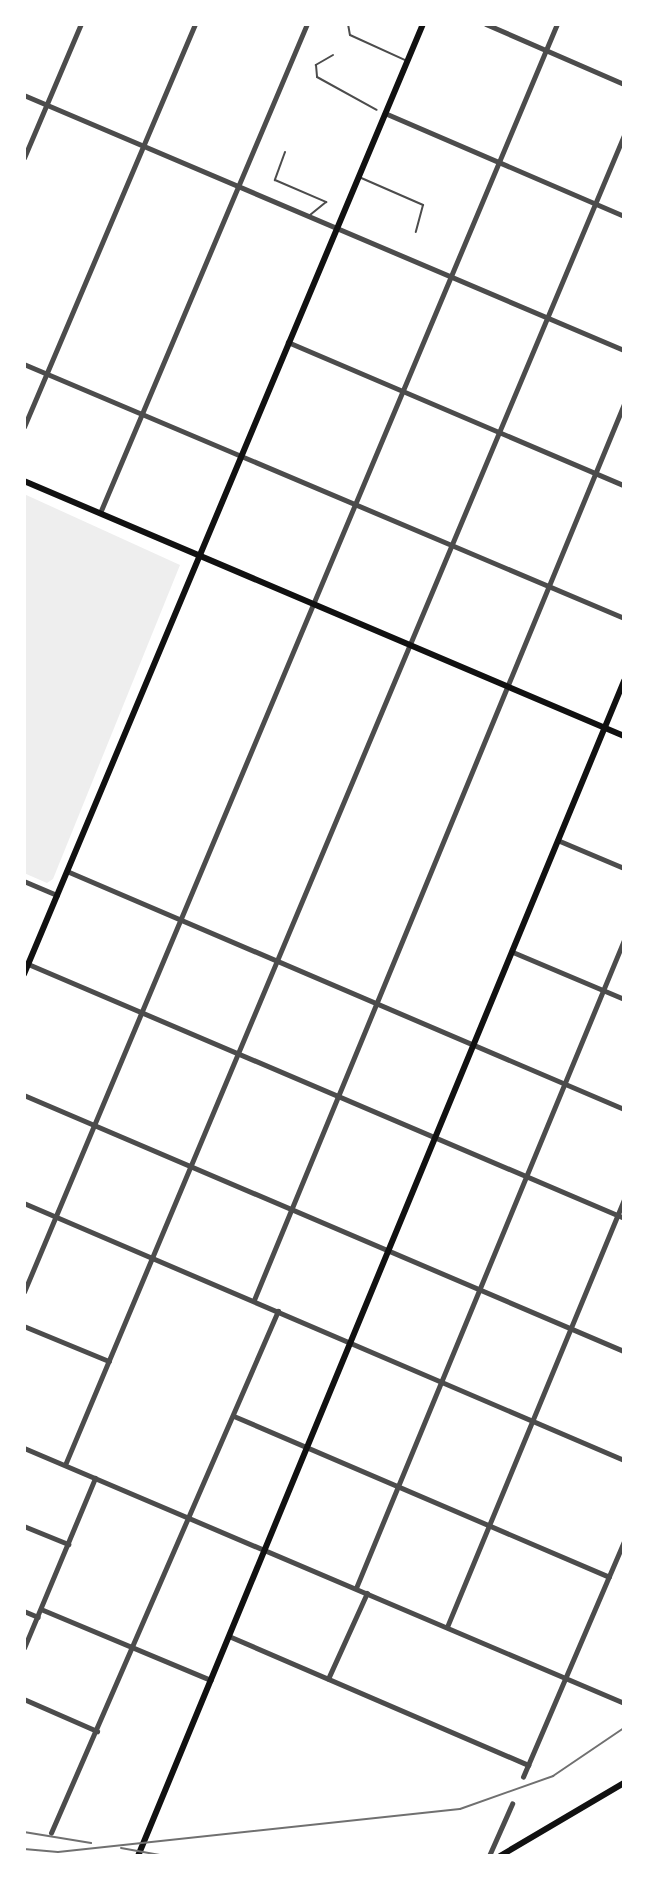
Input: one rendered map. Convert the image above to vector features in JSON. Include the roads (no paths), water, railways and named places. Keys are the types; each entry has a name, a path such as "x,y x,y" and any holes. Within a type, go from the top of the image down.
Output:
{"main road":[{"path":"24,974 196,555 423,24"},
{"path":"24,481 624,736"},
{"path":"138,1856 560,841 624,681"},
{"path":"501,1856 624,1784"}],"street":[{"path":"24,158 81,24"},
{"path":"24,427 195,24"},
{"path":"100,513 307,24"},
{"path":"486,24 624,84"},
{"path":"24,1292 310,602 557,24"},
{"path":"24,95 624,350"},
{"path":"385,113 624,216"},
{"path":"65,1465 449,544 624,135"},
{"path":"288,342 624,485"},
{"path":"24,364 624,618"},
{"path":"254,1300 335,1094 624,404"},
{"path":"560,841 624,868"},
{"path":"66,871 624,1109"},
{"path":"24,881 57,895"},
{"path":"356,1588 400,1487 441,1381 624,940"},
{"path":"513,952 624,999"},
{"path":"28,964 621,1217"},
{"path":"24,1095 624,1351"},
{"path":"447,1627 571,1328 621,1217 624,1200"},
{"path":"24,1203 624,1460"},
{"path":"51,1833 135,1649 278,1311"},
{"path":"24,1326 109,1361"},
{"path":"234,1416 609,1577"},
{"path":"24,1448 624,1703"},
{"path":"24,1648 96,1478"},
{"path":"24,1526 68,1544"},
{"path":"523,1778 624,1541"},
{"path":"328,1679 367,1593"},
{"path":"41,1609 211,1680"},
{"path":"24,1611 38,1617"},
{"path":"229,1636 528,1765"},
{"path":"24,1700 97,1731"},
{"path":"489,1856 512,1804"}],"lane":[{"path":"348,24 350,35 407,61"},
{"path":"333,55 316,65 317,77 377,111"},
{"path":"285,152 275,180 326,202 309,216"},
{"path":"358,177 423,205 416,232"}],"railway":[{"path":"24,1849 58,1852 460,1809 553,1776 624,1728"},
{"path":"24,1832 91,1843"},
{"path":"121,1848 165,1856"}]}
